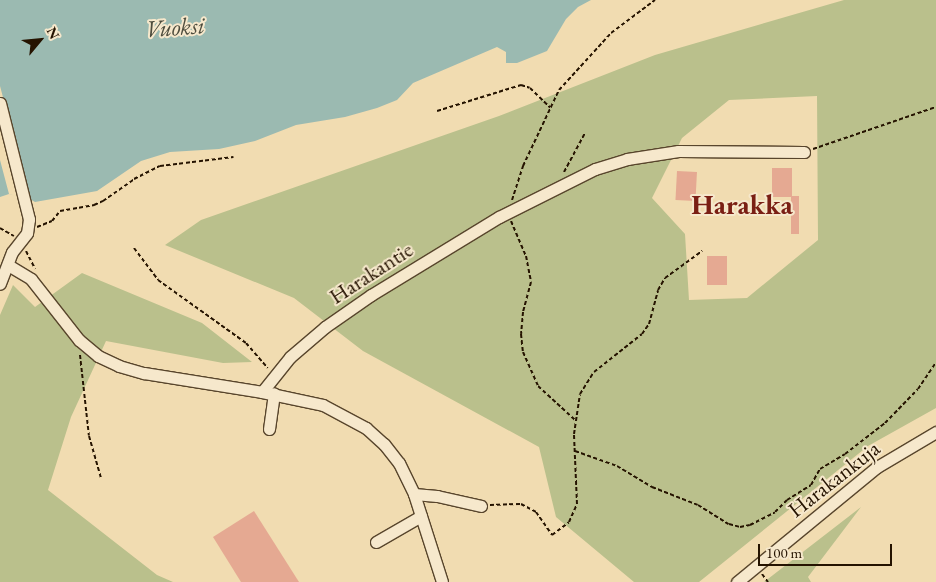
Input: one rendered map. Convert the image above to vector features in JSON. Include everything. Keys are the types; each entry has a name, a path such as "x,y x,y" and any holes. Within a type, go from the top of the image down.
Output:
{"street":[{"path":"0,103 27,207 29,227 17,240 0,284"},
{"name":"Harakantie","path":"262,392 290,357 325,327 371,295 508,212 595,169 627,159 678,151 804,152"},
{"path":"8,265 35,282 79,340 98,356 119,366 144,374 274,393 323,405 366,428 384,444 399,463 414,494 442,582"},
{"path":"269,429 274,393"},
{"name":"Harakankuja","path":"737,582 877,467 936,432"},
{"path":"414,494 437,496 480,506"},
{"path":"376,542 421,516"}],"path":[{"path":"575,420 538,386 526,361 521,334 523,312 531,282 526,256 508,212 523,166 559,90 611,33 655,0"},
{"path":"437,111 522,85 530,88 550,107"},
{"path":"804,152 936,107"},
{"path":"558,186 585,133"},
{"path":"29,227 41,227 52,221 60,211 94,205 134,179 160,166 233,157"},
{"path":"0,228 8,231 27,251 38,276"},
{"path":"134,248 158,280 246,344 274,376"},
{"path":"480,506 521,504 536,512 552,535 569,522 577,504 574,451 575,420 580,394 594,372 642,334 649,324 658,290 665,278 702,251"},
{"path":"79,340 89,436 101,478"},
{"path":"574,451 617,466 652,487 698,505 729,524 740,527 750,525 775,512 787,500 811,485 820,469 845,454 885,422 918,388 936,362"}],"green space":[{"path":"844,0 936,0 936,408 868,446 699,582 634,582 556,517 539,447 363,351 294,298 165,245 201,220 499,116 655,55","holes":["817,96 818,240 747,298 689,300 685,234 652,198 682,138 729,100"]},
{"path":"82,273 202,323 252,362 223,363 106,341 71,417 48,490 157,575 173,582 0,582 0,315 13,285 35,307"},
{"path":"861,507 808,577 811,582 764,582"}],"water":[{"name":"Vuoksi","path":"0,0 591,0 578,7 566,19 547,51 517,63 506,63 506,52 497,47 413,83 397,100 377,108 345,117 296,125 255,141 219,149 170,152 141,161 97,191 35,202 25,196 9,194 0,197"}],"pier":[{"path":"0,86 31,203 24,198 9,194 0,160"}],"building":[{"path":"772,168 792,168 792,197 772,197"},
{"path":"677,171 697,172 695,201 675,200"},
{"path":"791,196 799,196 799,234 791,234"},
{"path":"707,256 727,256 727,285 707,285"},
{"path":"254,511 299,582 241,582 213,537"}],"district":[{"name":"Harakka","path":"742,204"}]}
